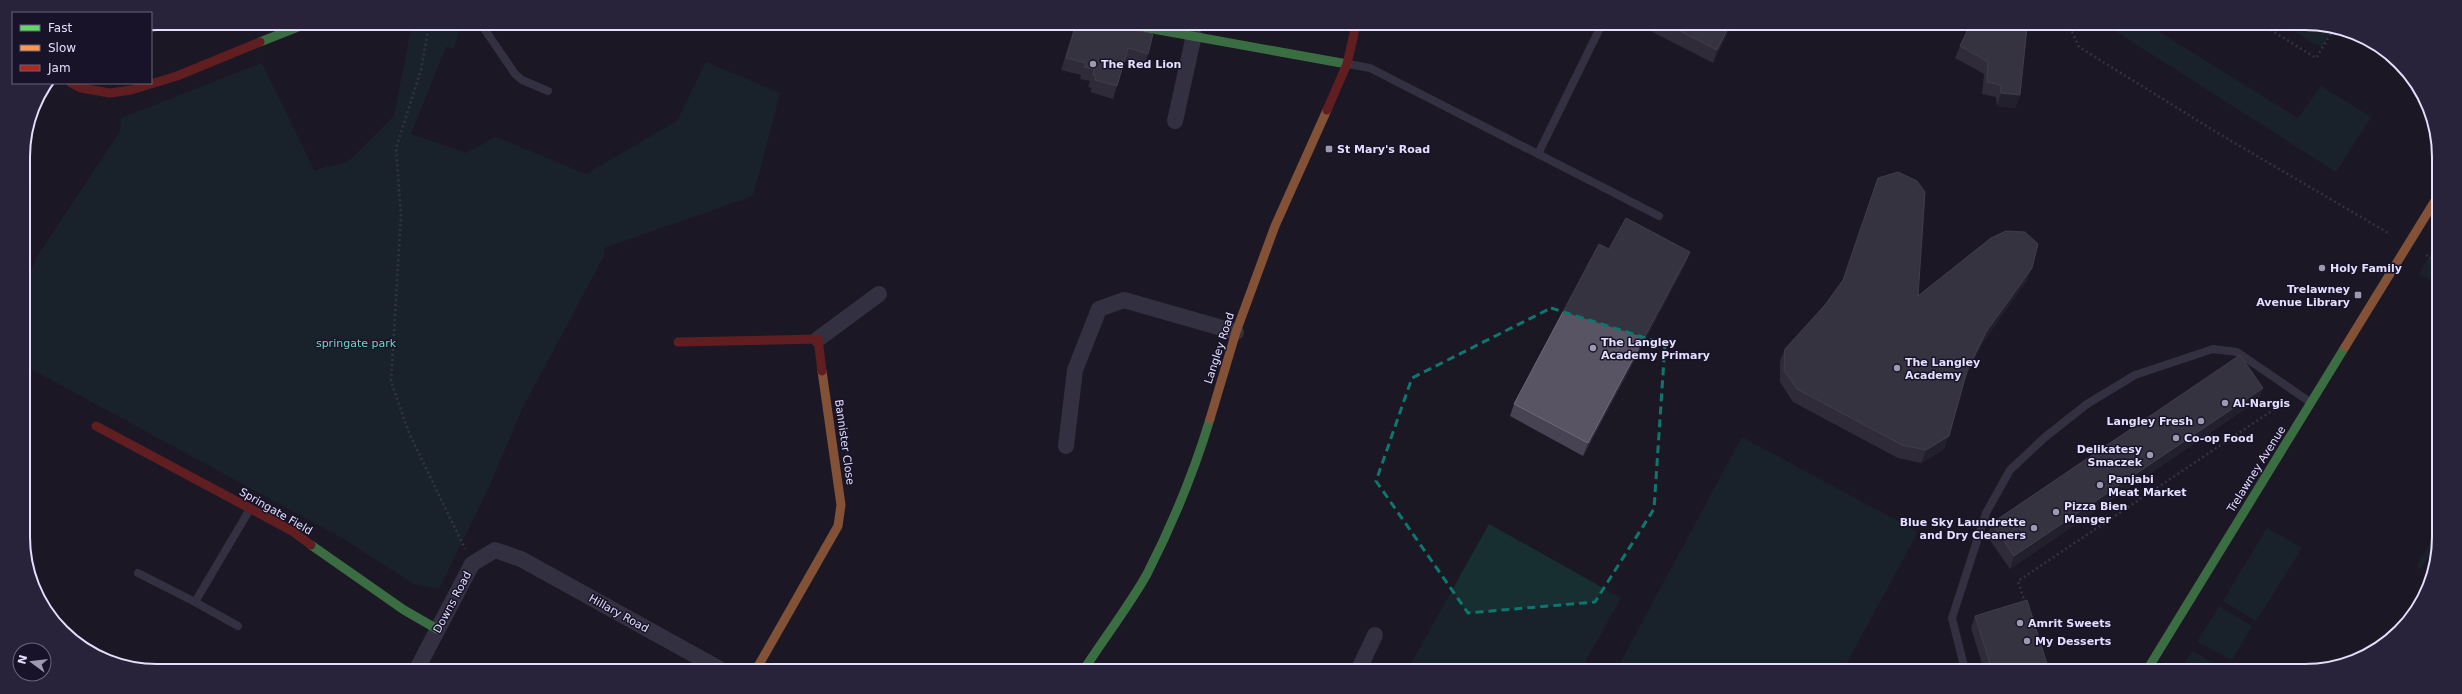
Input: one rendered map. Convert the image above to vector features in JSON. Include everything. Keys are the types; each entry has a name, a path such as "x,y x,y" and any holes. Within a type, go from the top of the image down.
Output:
{"street":[{"path":"152,84 177,76 291,30"},
{"path":"1162,30 1347,64"},
{"name":"Langley Road","path":"1088,664 1146,575 1168,530 1202,445 1236,332 1275,226 1347,64 1355,30"},
{"path":"1175,121 1194,35"},
{"path":"73,84 81,88 110,94 132,90 151,84"},
{"name":"Trelawney Avenue","path":"2151,664 2432,206"},
{"path":"678,342 818,339 879,294"},
{"path":"1066,446 1075,370 1098,309 1124,300 1236,332"},
{"name":"Bannister Close","path":"759,664 838,526 842,505 818,339"},
{"name":"Springate Field","path":"96,426 292,531 404,610 437,629"},
{"name":"Downs Road","path":"420,664 472,564 495,550 521,559"},
{"name":"Hillary Road","path":"521,559 711,664"},
{"path":"1361,664 1375,635"}],"lane":[{"path":"485,30 515,74 522,80 548,91"},
{"path":"1538,154 1599,30"},
{"path":"1347,64 1370,68 1659,216"},
{"path":"1964,664 1952,618 1986,513 2010,470 2044,438 2081,409 2135,375 2213,349 2237,352 2311,403"},
{"path":"195,602 250,509"},
{"path":"138,573 238,626"}],"path":[{"path":"428,30 421,70 396,148 401,216 391,381 409,433 472,564"},
{"path":"2071,30 2079,47 2221,135 2396,238"},
{"path":"2271,30 2316,58 2332,33"},
{"path":"2028,610 2018,580 2287,402"}],"highlighted area":[{"path":"1551,308 1665,344 1654,509 1595,602 1468,613 1376,481 1412,378"}],"green space":[{"name":"springate park","path":"411,30 459,30 454,48 446,47 411,134 466,153 496,137 586,174 677,121 706,62 780,93 753,196 604,248 605,254 523,407 488,489 439,589 414,584 342,538 30,368 30,273 35,260 120,131 121,118 262,63 314,170 348,162 394,116"},
{"path":"2114,30 2156,30 2298,118 2321,86 2371,117 2336,172"},
{"path":"2293,30 2330,32 2322,46 2314,44"},
{"path":"2432,251 2432,282 2419,274"},
{"path":"1742,437 1918,532 1846,664 1620,664"},
{"path":"1489,524 1621,598 1584,664 1411,664"},
{"path":"2267,528 2302,548 2256,621 2223,601"},
{"path":"2432,543 2431,555 2421,569 2416,566"},
{"path":"2219,606 2252,626 2232,660 2197,642"},
{"path":"2192,651 2215,664 2184,664"}],"building":[{"name":"The Red Lion","path":"1074,30 1134,30 1153,34 1148,54 1128,48 1117,86 1095,80 1096,76 1093,75 1094,69 1084,67 1086,63 1066,58"},
{"path":"1678,30 1727,30 1717,50"},
{"path":"1968,30 2027,30 2020,95 2001,93 2000,85 1987,82 1988,62 1960,46"},
{"path":"1898,172 1917,181 1925,192 1918,296 1991,238 2006,231 2025,232 2038,244 2032,268 1986,332 1967,371 1949,436 1926,450 1902,445 1797,389 1784,370 1785,349 1825,305 1843,280 1878,178"},
{"path":"1626,218 1690,252 1588,443 1514,404 1599,244 1609,249"},
{"path":"2240,355 2263,388 2014,556 1992,523"},
{"path":"2027,600 2047,664 1990,664 1975,616"}],"traffic: fast":[{"path":"260,42 290,30"},
{"path":"1159,30 1347,64"},
{"path":"2151,664 2345,347"},
{"path":"1088,664 1133,598 1147,574 1182,498 1210,419"},
{"path":"311,545 404,610 437,629"}],"traffic: slow":[{"path":"1210,419 1236,332 1275,226 1327,110"},
{"path":"2345,347 2432,206"},
{"path":"759,664 838,526 841,505 822,371"}],"traffic: jam":[{"path":"1327,110 1347,64 1355,30"},
{"path":"152,84 177,76 260,42"},
{"path":"73,84 81,88 110,93 131,90 151,84"},
{"path":"678,342 818,339 822,371"},
{"path":"96,426 292,531 311,545"}],"place":[{"name":"The Red Lion","path":"1093,64"},
{"name":"St Mary's Road","path":"1329,149"},
{"name":"Holy Family","path":"2322,268"},
{"name":"Trelawney Avenue Library","path":"2358,295"},
{"name":"The Langley Academy Primary","path":"1593,348"},
{"name":"The Langley Academy","path":"1897,368"},
{"name":"Al-Nargis","path":"2225,403"},
{"name":"Langley Fresh","path":"2201,421"},
{"name":"Co-op Food","path":"2176,438"},
{"name":"Delikatesy Smaczek","path":"2150,455"},
{"name":"Panjabi Meat Market","path":"2100,485"},
{"name":"Pizza Bien Manger","path":"2056,512"},
{"name":"Blue Sky Laundrette and Dry Cleaners","path":"2034,528"},
{"name":"Amrit Sweets","path":"2020,623"},
{"name":"My Desserts","path":"2027,641"}]}
